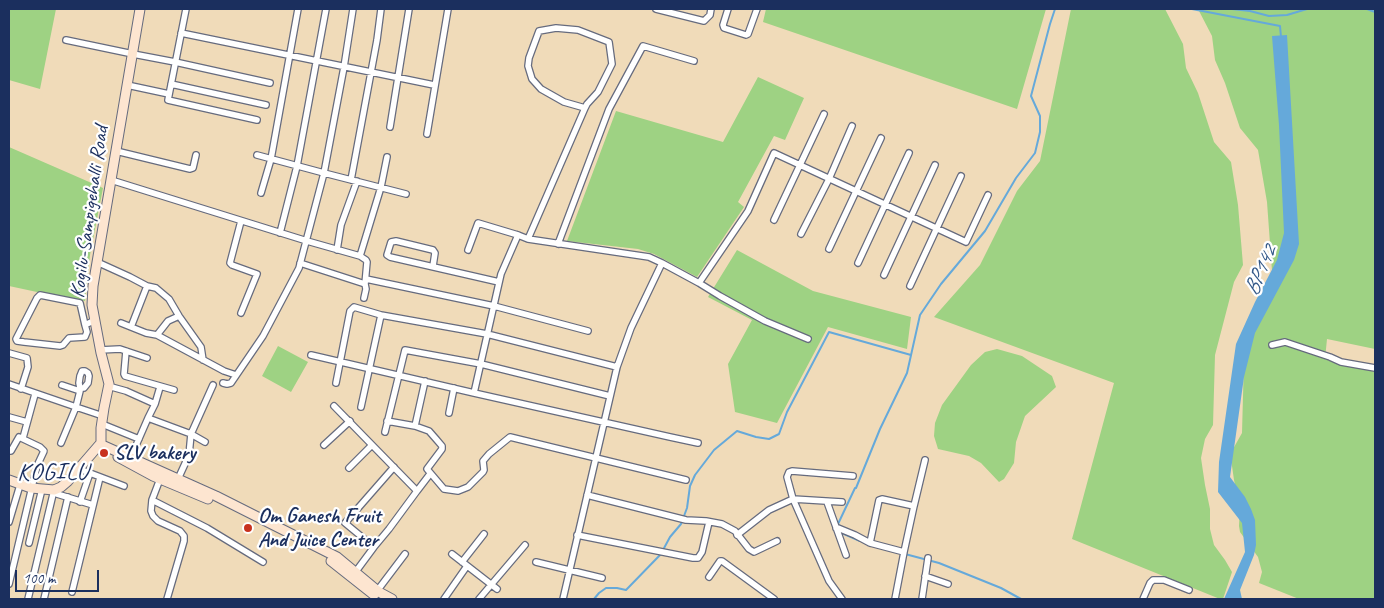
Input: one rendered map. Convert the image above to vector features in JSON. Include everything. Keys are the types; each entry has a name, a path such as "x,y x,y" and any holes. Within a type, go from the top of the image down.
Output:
{"main road":[{"name":"Kogilu-Sampigehalli Road","path":"101,447 102,420 109,384 100,350 92,305 93,286 140,9"},
{"path":"101,447 131,457 160,479 213,501 333,562 379,595 392,599"},
{"path":"101,447 146,468 178,479 216,496 337,557 353,575"},
{"path":"9,482 41,491 55,491 66,486 86,471 101,447"},
{"path":"55,491 68,481 101,447"}],"street":[{"path":"186,9 168,100 257,120"},
{"path":"261,193 271,159 298,9"},
{"path":"280,233 297,166 326,9"},
{"path":"223,383 230,383 263,336 300,263 324,173 353,9"},
{"path":"337,250 354,181 381,9"},
{"path":"390,126 409,9"},
{"path":"428,134 434,85 448,9"},
{"path":"656,9 704,21 710,15 712,9"},
{"path":"728,9 723,25 724,28 746,35 757,9"},
{"path":"528,240 585,108 598,92 612,64 609,42 578,30 556,28 539,31 529,58 528,66 532,79 541,89 564,102 585,108"},
{"path":"181,33 434,85"},
{"path":"66,40 270,83"},
{"path":"558,244 609,109 644,46 694,61"},
{"path":"171,84 266,106"},
{"path":"127,85 169,94"},
{"path":"774,220 824,114"},
{"path":"801,234 829,179 852,126"},
{"path":"829,249 881,138"},
{"path":"116,151 190,169 193,168 196,154"},
{"path":"699,283 748,211 774,153 966,242 988,195"},
{"path":"858,263 908,153"},
{"path":"256,155 406,194"},
{"path":"360,256 381,187 387,157"},
{"path":"884,275 935,165"},
{"path":"910,286 961,176"},
{"path":"111,180 360,256 367,262 364,298"},
{"path":"241,221 230,263 257,274 241,314"},
{"path":"468,250 478,223 518,234 528,240 648,257 766,321 808,339"},
{"path":"474,393 501,274 518,234"},
{"path":"433,266 435,253 433,250 396,241 391,242 387,255 390,257 499,282"},
{"path":"97,262 147,286 156,288 169,299 178,316 201,347 203,360"},
{"path":"300,263 365,282 494,306 588,331"},
{"path":"563,599 617,367 631,328 662,263"},
{"path":"131,327 147,286"},
{"path":"40,295 80,303 85,326 87,332 85,337 69,338 60,346 24,342 16,339 40,295"},
{"path":"336,383 350,311 354,307 381,315 487,334 617,367"},
{"path":"361,407 381,315"},
{"path":"158,335 168,321 178,316"},
{"path":"85,326 95,320"},
{"path":"121,323 146,333 158,335 224,371 236,375"},
{"path":"1272,345 1285,342 1341,362 1375,368"},
{"path":"100,350 126,351 147,358"},
{"path":"385,432 404,352 407,350 481,364 610,396"},
{"path":"126,351 125,376 174,390"},
{"path":"9,353 27,358 28,367 21,389"},
{"path":"311,355 604,423 698,442"},
{"path":"415,426 425,381"},
{"path":"9,384 76,407 138,439"},
{"path":"61,443 76,407 80,390 62,385"},
{"path":"178,479 189,455 191,434 213,385"},
{"path":"108,386 126,391 156,404"},
{"path":"131,457 156,404 160,387"},
{"path":"449,413 454,388"},
{"path":"23,438 34,394"},
{"path":"334,406 417,491"},
{"path":"9,417 27,422"},
{"path":"148,418 191,434 205,442"},
{"path":"324,445 350,421"},
{"path":"387,421 415,426 429,431 442,446 428,471 444,489 458,491 468,487 483,472 483,461 510,437 686,480"},
{"path":"9,451 11,451 19,437 40,447 44,451 36,466 9,584"},
{"path":"349,468 372,444"},
{"path":"896,599 903,554 925,460"},
{"path":"374,547 345,523 394,467"},
{"path":"80,502 86,471 124,486"},
{"path":"842,599 829,582 793,499 787,478 789,472 792,471 853,476"},
{"path":"353,575 430,474"},
{"path":"72,592 100,477"},
{"path":"160,479 152,500 151,510 153,516 158,521 180,531 184,536 167,599"},
{"path":"9,522 20,486"},
{"path":"29,543 41,491"},
{"path":"28,599 55,491 57,494 93,505"},
{"path":"587,495 683,520 722,524 735,531 749,549 754,552 777,541"},
{"path":"44,599 68,497"},
{"path":"737,535 769,510 793,499 842,502"},
{"path":"152,500 207,528 263,562"},
{"path":"870,543 879,500 914,506"},
{"path":"827,502 839,529 846,555"},
{"path":"577,534 698,558 702,552 709,522"},
{"path":"839,529 870,543 903,554"},
{"path":"444,599 484,534"},
{"path":"479,599 525,545"},
{"path":"379,595 405,554"},
{"path":"452,554 497,589"},
{"path":"709,576 720,561 722,561 774,599"},
{"path":"922,599 928,561"},
{"path":"536,562 602,578"},
{"path":"925,576 948,584"},
{"path":"1143,599 1153,580 1164,580 1189,590"}],"green space":[{"path":"9,9 56,9 40,89 9,80"},
{"path":"766,9 1046,9 1017,109 763,22"},
{"path":"1071,9 1165,9 1183,44 1186,68 1198,93 1214,142 1231,162 1238,205 1243,265 1234,282 1215,355 1213,425 1205,439 1201,458 1210,509 1210,529 1214,545 1232,572 1223,599 1072,539 1114,383 934,317 980,265 1017,191 1040,161"},
{"path":"1198,9 1375,9 1375,349 1327,339 1325,359 1345,366 1375,372 1375,599 1299,599 1259,583 1262,572 1258,557 1240,532 1240,507 1231,459 1233,449 1242,433 1244,359 1272,271 1267,202 1258,150 1240,128 1215,60 1212,36"},
{"path":"758,77 804,98 785,140 774,136 738,202 744,207 697,277 654,254 638,249 567,241 616,111 723,142"},
{"path":"9,147 103,188 90,255 85,301 9,286"},
{"path":"737,250 813,291 911,317 907,349 828,327 777,423 735,412 728,364 752,320 708,297"},
{"path":"278,346 308,362 291,392 262,376"},
{"path":"997,349 1022,356 1052,376 1056,387 1025,416 1016,442 1014,463 1004,479 999,482 981,463 969,456 938,449 934,436 935,423 942,405 971,365 985,352"}],"water":[{"path":"1287,35 1299,244 1294,260 1255,333 1244,377 1230,477 1245,497 1251,509 1255,520 1256,545 1240,590 1242,599 1224,599 1245,552 1242,523 1218,492 1219,462 1236,344 1277,260 1284,233 1279,125 1272,36"}],"waterway":[{"path":"856,488 880,429 907,373 920,315 941,284 985,231 1016,178 1035,153 1040,132 1040,116 1031,96 1055,9"},
{"name":"BP142","path":"1192,9 1280,26 1281,37"},
{"path":"1232,9 1269,16 1287,15 1307,9"},
{"path":"1367,9 1375,12"},
{"path":"663,550 670,537 681,524 687,508 690,486 695,475 714,450 737,431 769,439 779,434 787,412 829,332 911,355"},
{"path":"840,527 838,524 855,488"},
{"path":"842,531 844,534 860,541"},
{"path":"594,599 606,588 626,590 661,554"},
{"path":"905,554 939,563 1001,588 1021,599"}],"place":[{"name":"SLV bakery","path":"104,453"},
{"name":"Om Ganesh Fruit And Juice Center","path":"248,528"}],"district":[{"name":"KOGILU","path":"53,473"}]}
